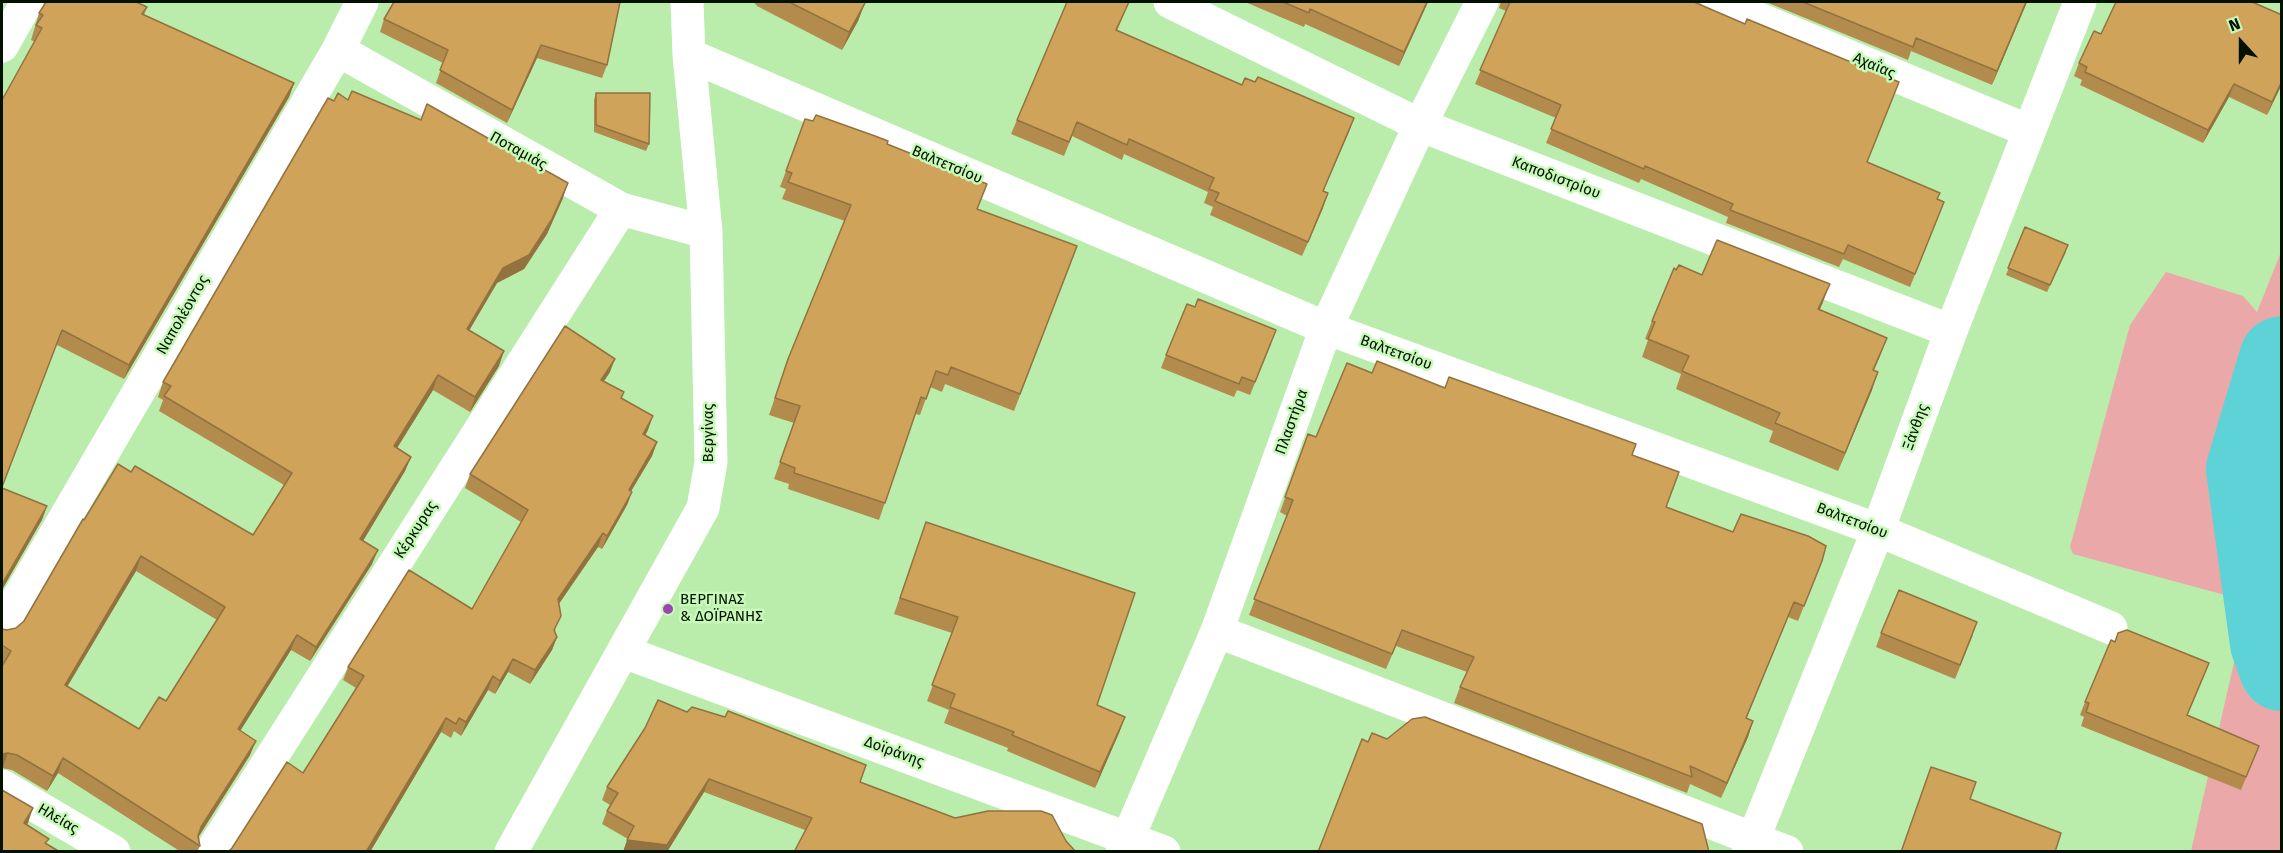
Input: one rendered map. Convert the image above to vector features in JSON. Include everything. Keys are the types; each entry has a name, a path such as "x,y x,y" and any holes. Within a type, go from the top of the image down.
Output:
{"street":[{"path":"2,46 27,2"},
{"name":"Ναπολέοντος","path":"2,626 338,50 362,2"},
{"name":"Βεργίνας","path":"512,851 703,508 711,462 706,232 689,55 687,2"},
{"name":"Καποδιστρίου","path":"1170,2 1420,125 1951,331"},
{"name":"Πλαστήρα","path":"1125,845 1217,631 1326,328 1420,125 1482,2"},
{"name":"Αχαΐας","path":"1718,2 2029,131"},
{"name":"Ξάνθης","path":"1751,845 1878,530 1951,331 2080,2"},
{"name":"Ποταμιάς","path":"338,50 621,209 706,232"},
{"name":"Βαλτετσίου","path":"689,55 1326,328 1878,530 2111,628"},
{"name":"Κέρκυρας","path":"211,852 621,209"},
{"path":"1217,631 1751,845 1787,852"},
{"name":"Δοϊράνης","path":"624,652 1125,845 1164,852"},
{"name":"Ηλείας","path":"2,786 114,852"}],"shaded area":[{"path":"2281,252 2281,851 2191,851 2243,623 2240,599 2073,554 2070,547 2130,325 2166,272 2243,296 2257,312"}],"building":[{"path":"46,2 136,2 147,7 142,14 294,83 129,365 62,330 2,487 2,100 42,28 36,25 43,15 39,13"},
{"path":"394,2 620,2 607,65 541,45 512,110 440,70 448,50 384,19"},
{"path":"789,2 864,2 865,3 849,32"},
{"path":"1067,2 1129,2 1116,30 1242,85 1245,78 1255,82 1258,77 1354,118 1323,191 1328,193 1308,242 1215,201 1219,193 1209,189 1214,178 1129,139 1127,145 1077,122 1069,142 1017,120"},
{"path":"1283,2 1427,2 1404,52 1310,9 1309,13"},
{"path":"1510,2 1694,2 1745,24 1747,19 1899,82 1867,162 1940,193 1937,199 1944,202 1915,274 1848,245 1844,254 1730,210 1733,204 1551,129 1561,105 1480,70"},
{"path":"1803,2 2026,2 1997,71 1916,38 1913,47"},
{"path":"2116,2 2252,2 2282,15 2282,81 2272,102 2234,84 2208,130 2085,72 2087,67 2079,63 2094,31 2101,34"},
{"path":"352,91 421,120 427,104 568,183 552,219 529,255 503,268 467,329 504,351 475,397 438,375 394,446 411,457 360,539 378,550 316,647 297,635 238,729 256,741 201,827 198,836 200,846 63,758 53,776 17,755 2,754 2,666 11,651 2,645 2,629 16,628 24,621 118,464 131,472 135,466 253,535 292,473 164,396 171,386 163,382 328,98 334,101 338,93 348,100","holes":["141,556 225,607 166,701 159,697 139,729 65,685"]},
{"path":"596,93 650,93 649,144 596,125"},
{"path":"816,115 888,141 887,144 987,184 977,209 1077,246 1020,394 951,367 948,375 936,371 926,399 921,397 885,503 794,473 795,468 780,462 800,406 775,398 788,359 851,205 788,182 792,173 786,171 805,119 813,121"},
{"path":"2025,227 2068,245 2050,285 2008,268"},
{"path":"1717,240 1830,284 1818,309 1887,338 1873,370 1878,372 1845,453 1775,423 1780,413 1682,371 1689,356 1648,339 1655,322 1652,321 1674,268 1676,270 1679,265 1702,275"},
{"path":"1198,299 1276,330 1255,382 1242,377 1239,384 1166,355 1187,304 1195,307"},
{"path":"565,326 615,359 601,380 624,392 621,398 653,416 643,434 657,442 629,490 632,492 607,536 603,533 558,599 561,616 554,630 557,637 535,670 513,659 500,681 493,676 466,722 459,718 456,724 446,718 366,852 228,852 287,762 303,773 364,676 348,667 409,570 472,609 528,510 470,474"},
{"path":"1377,361 1445,388 1449,377 1636,444 1632,455 1679,472 1666,507 1733,532 1741,514 1808,536 1826,546 1804,606 1794,602 1746,718 1753,721 1727,783 1690,766 1692,777 1460,687 1474,657 1402,630 1392,654 1254,599 1293,500 1285,497 1308,434 1316,437 1347,363 1372,373"},
{"path":"2,488 47,506 2,584"},
{"path":"926,522 1135,593 1097,705 1125,717 1100,772 1012,735 1014,732 950,707 955,694 932,685 958,617 900,598"},
{"path":"1899,590 1977,622 1960,665 1881,633"},
{"path":"2127,630 2209,663 2187,715 2259,746 2246,777 2086,712 2089,703 2085,702 2111,640 2115,642 2118,633"},
{"path":"658,700 687,712 692,707 725,717 728,711 866,765 860,782 955,818 988,811 1041,811 1052,815 1066,841 1076,852 794,852 812,818 709,779 667,845 627,840 634,826 607,811 618,793 607,787 645,728"},
{"path":"1425,717 1702,824 1709,852 1318,852 1362,739 1368,742 1372,733 1387,739 1412,719"},
{"path":"1931,767 1976,782 1970,799 2061,833 2055,852 1901,852"},
{"path":"2,790 33,808 24,823 49,839 45,843 60,852 2,852"}],"waterway":[{"path":"2282,359 2249,469 2273,643 2282,668"}],"place":[{"name":"ΒΕΡΓΙΝΑΣ & ΔΟΪΡΑΝΗΣ","path":"668,609"}]}
